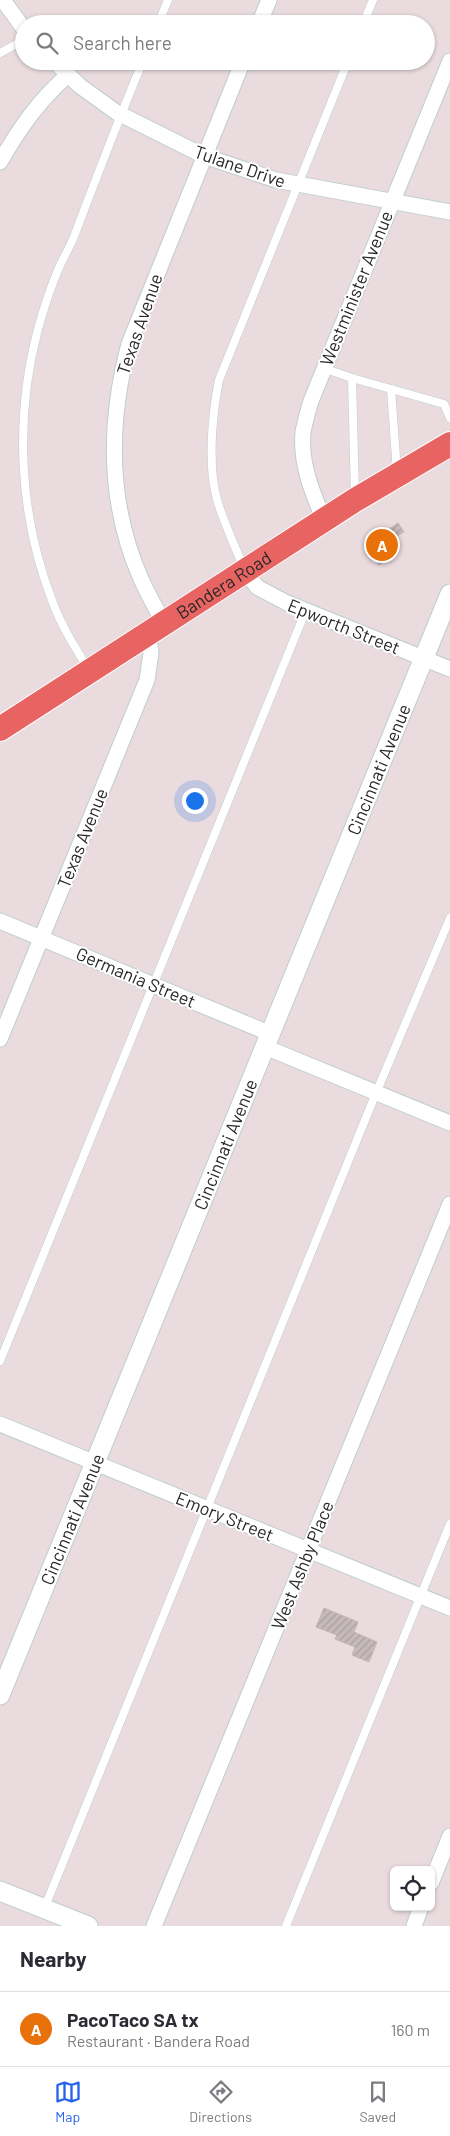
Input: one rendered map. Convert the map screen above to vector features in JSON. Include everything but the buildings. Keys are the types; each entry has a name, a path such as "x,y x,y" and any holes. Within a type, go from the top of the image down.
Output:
{"main road":[{"name":"Bandera Road","path":"1,725 156,629 355,500 450,444"}],"street":[{"path":"3,0 15,17"},
{"path":"263,15 269,0"},
{"name":"Westminister Avenue","path":"324,520 311,491 303,446 304,431 311,401 450,60"},
{"name":"Tulane Drive","path":"63,70 80,86 121,115 204,156 276,180 450,212"},
{"name":"Texas Avenue","path":"0,1039 147,680 156,629 128,543 118,505 114,478 115,410 128,344 239,70"},
{"path":"0,162 19,128 34,109 68,75"},
{"name":"Epworth Street","path":"245,571 258,587 266,592 450,669"},
{"name":"Cincinnati Avenue","path":"0,1695 450,594"},
{"name":"Germania Street","path":"0,921 152,984 376,1093 450,1123"},
{"name":"West Ashby Place","path":"154,1926 450,1204"},
{"name":"Emory Street","path":"0,1424 450,1608"},
{"path":"435,1873 450,1836"},
{"path":"0,1891 88,1926"},
{"path":"414,1926 420,1911"}],"lane":[{"path":"162,15 168,0"},
{"path":"367,15 373,0"},
{"path":"0,53 15,45"},
{"path":"89,671 54,605 40,565 28,512 24,477 23,433 29,368 38,328 56,274 73,239 139,70"},
{"path":"245,571 218,501 211,434 214,404 219,380 344,70"},
{"path":"323,368 444,404 450,418"},
{"path":"352,378 355,500"},
{"path":"391,389 397,476"},
{"path":"0,1361 306,610"},
{"path":"44,1909 376,1093 450,918"},
{"path":"286,1926 450,1524"}],"place":[{"name":"PacoTaco SA tx","path":"382,545"}]}
